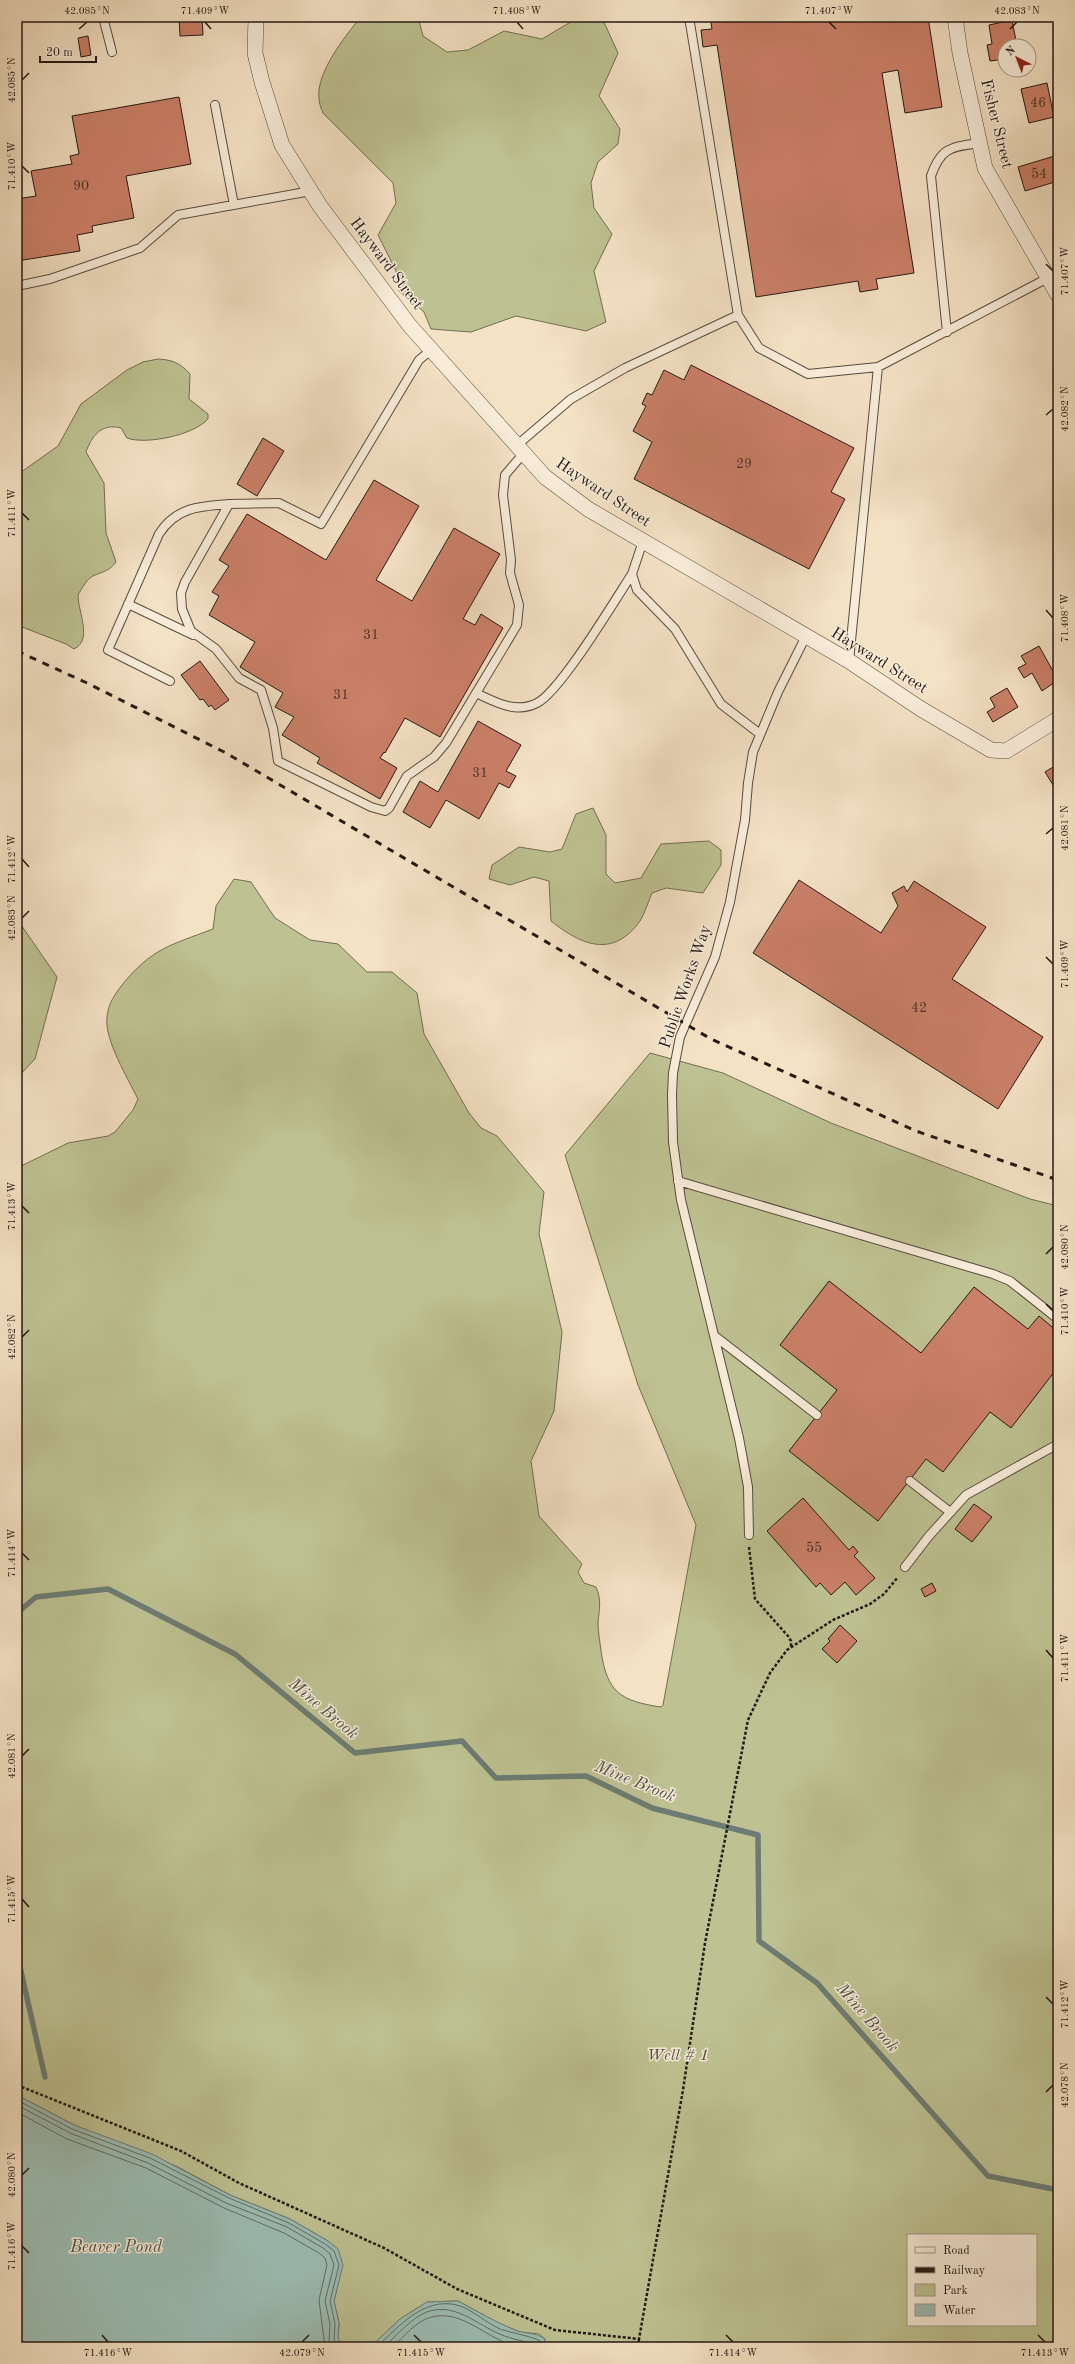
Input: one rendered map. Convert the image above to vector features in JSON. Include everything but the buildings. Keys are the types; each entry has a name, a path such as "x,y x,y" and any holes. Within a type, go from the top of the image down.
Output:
{"street":[{"name":"Hayward Street","path":"256,17 255,53 262,82 282,145 358,260 410,326 545,477 567,494 643,541 806,636 849,662 920,709 991,750 1006,751 1058,718"},
{"name":"Fisher Street","path":"955,17 960,53 985,168 1058,295"}],"lane":[{"path":"103,17 112,52"},
{"path":"688,17 738,315 759,348 808,374 878,367 1048,278"},
{"path":"215,105 234,205"},
{"path":"947,332 930,176 937,158 948,150 980,143"},
{"path":"17,286 50,279 140,248 178,216 311,191"},
{"path":"128,604 196,636 216,649 239,678 261,690 273,728 278,761 380,811 385,811 389,808 407,776 434,757 446,743 517,625 519,605 510,573 511,560 503,495 505,475 520,450 571,399 625,368 738,315"},
{"path":"170,681 108,650 159,534 172,517 206,506 279,503 321,524 419,360 431,350"},
{"path":"849,662 878,367"},
{"path":"196,636 191,631 185,617 181,593 185,582 229,504"},
{"path":"476,693 502,706 519,708 537,704 545,697 580,652 632,574 643,541"},
{"path":"632,574 637,590 674,629 721,704 760,734"},
{"name":"Public Works Way","path":"748,1535 745,1469 716,1337 686,1223 678,1182 672,1116 673,1073 677,1048 685,1024 714,957 730,902 745,820 749,770 760,734 806,636"},
{"path":"678,1182 993,1274 1010,1281 1058,1319"},
{"path":"716,1337 817,1415"},
{"path":"905,1567 950,1512 975,1489 1058,1444"},
{"path":"910,1482 950,1512"}],"path":[{"path":"748,1535 754,1596 759,1605 788,1636 791,1641 791,1648"},
{"path":"638,2347 683,2090 705,1943 748,1720 770,1673 782,1656 791,1648 833,1620 870,1604 884,1594 905,1567"},
{"path":"17,2085 181,2151 239,2183 384,2248 457,2289 555,2330 640,2339"}],"green space":[{"path":"361,17 418,17 423,36 447,52 468,50 504,31 542,39 579,17 599,17 603,20 618,53 599,96 620,129 618,144 598,162 591,183 594,208 612,234 594,271 606,322 586,331 516,316 471,332 431,329 424,312 399,291 396,271 378,235 396,203 393,183 323,113 319,102 319,88 327,66 340,44"},
{"path":"158,359 176,363 190,374 189,399 208,414 208,419 192,430 169,437 135,440 127,438 121,428 108,427 99,432 91,440 86,452 104,483 106,533 116,562 109,569 90,578 78,595 84,632 80,645 74,649 66,644 17,625 17,475 58,446 81,404 127,370 143,362"},
{"path":"593,808 606,835 606,874 615,883 641,878 661,844 709,841 721,850 721,865 703,893 666,888 652,893 640,921 630,933 619,940 608,944 585,942 551,921 549,881 534,877 510,885 489,879 492,865 519,847 550,852 562,849 576,814"},
{"name":"Well # 1","path":"234,879 251,882 275,918 310,940 338,944 367,972 392,972 417,993 424,1034 469,1113 481,1128 497,1136 544,1192 539,1234 562,1332 554,1411 531,1461 539,1516 582,1564 578,1572 584,1583 596,1587 600,1601 598,1623 601,1651 607,1676 612,1685 618,1692 626,1697 647,1705 661,1707 663,1705 696,1525 638,1385 565,1155 650,1053 723,1073 831,1123 1030,1199 1058,1206 1058,2347 543,2347 545,2339 539,2334 520,2332 500,2324 458,2301 427,2302 400,2319 373,2345 345,2347 338,2339 339,2323 334,2301 338,2284 328,2241 290,2219 230,2195 178,2167 74,2125 17,2095 17,1168 68,1143 108,1136 115,1132 133,1110 138,1099 123,1070 109,1036 107,1017 110,1004 119,988 143,963 153,955 174,944 213,929 216,906"},
{"path":"17,919 57,977 35,1059 17,1078"}],"water":[{"name":"Beaver Pond","path":"17,2095 74,2125 152,2154 230,2195 290,2219 328,2241 338,2249 343,2265 334,2301 339,2323 338,2339 345,2347 17,2347"},
{"path":"458,2301 508,2327 542,2337 545,2339 543,2347 370,2347 400,2319 427,2302"}],"waterway":[{"name":"Mine Brook","path":"17,1613 36,1597 108,1589 235,1654 355,1753 462,1741 496,1778 586,1776 652,1808 758,1835 759,1941 817,1983 988,2176 1058,2190"},
{"path":"17,1954 45,2077"}],"railway":[{"path":"17,651 87,683 226,753 711,1039 916,1131 1058,1180"}]}
